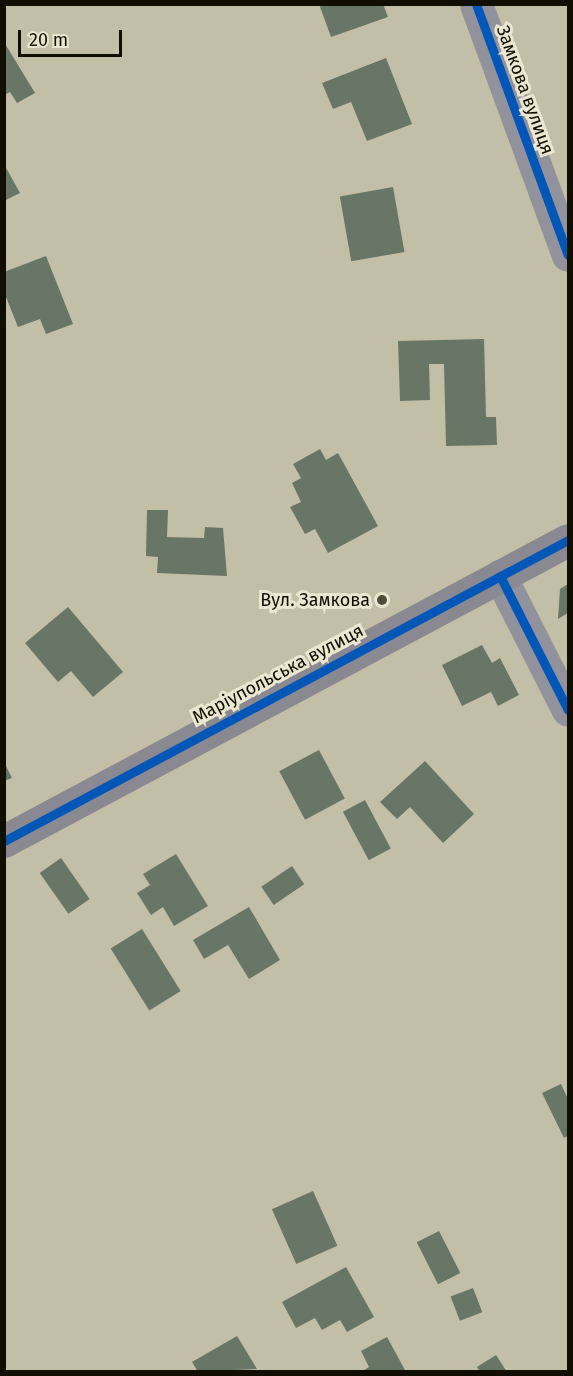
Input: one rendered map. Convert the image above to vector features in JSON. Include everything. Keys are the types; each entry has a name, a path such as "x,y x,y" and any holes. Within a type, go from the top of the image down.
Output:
{"main road":[{"name":"Маріупольська вулиця","path":"4,841 568,540"}],"street":[{"name":"Замкова вулиця","path":"476,4 568,255"},
{"path":"500,576 568,710"}],"building":[{"path":"319,4 383,4 388,17 331,37"},
{"path":"4,42 35,93 17,103 10,92 4,95"},
{"path":"386,58 412,124 367,141 351,102 333,109 322,83"},
{"path":"4,164 20,193 4,201"},
{"path":"393,187 404,252 351,261 340,196"},
{"path":"46,256 73,324 46,334 40,319 18,327 4,292 4,272"},
{"path":"484,339 486,417 496,417 497,445 446,446 444,364 429,364 430,400 400,401 398,341"},
{"path":"320,449 326,460 338,453 378,526 328,553 315,529 305,534 290,507 301,502 292,483 301,478 293,464"},
{"path":"147,510 168,510 167,537 204,538 205,527 223,528 227,576 157,573 158,557 146,556"},
{"path":"568,584 568,613 558,619 560,589"},
{"path":"68,607 123,672 93,697 71,671 58,682 25,643"},
{"path":"482,645 492,663 500,658 519,695 498,706 491,692 462,706 442,665"},
{"path":"319,750 345,799 305,820 279,771"},
{"path":"425,761 474,814 443,843 410,807 397,819 380,802"},
{"path":"4,762 12,778 4,781"},
{"path":"365,800 391,849 369,860 343,812"},
{"path":"176,854 208,906 174,926 163,907 151,915 137,893 150,885 143,874"},
{"path":"61,858 90,899 68,914 40,873"},
{"path":"292,866 304,884 274,905 261,887"},
{"path":"249,907 280,960 249,979 228,945 204,959 193,940"},
{"path":"142,929 181,991 149,1011 111,949"},
{"path":"561,1084 568,1099 568,1136 564,1138 542,1093"},
{"path":"313,1191 337,1246 296,1264 272,1209"},
{"path":"439,1231 460,1273 438,1284 417,1242"},
{"path":"346,1267 374,1317 347,1332 340,1320 322,1330 315,1318 296,1328 282,1302"},
{"path":"473,1288 482,1312 460,1321 451,1297"},
{"path":"237,1336 257,1369 198,1372 192,1362"},
{"path":"387,1337 406,1372 361,1372 369,1367 361,1351"},
{"path":"496,1355 507,1372 480,1372 477,1367"}],"cycle path":[{"path":"476,4 568,255"},
{"path":"4,841 568,540"},
{"path":"500,576 568,710"}],"place":[{"name":"Вул. Замкова","path":"382,600"}]}
